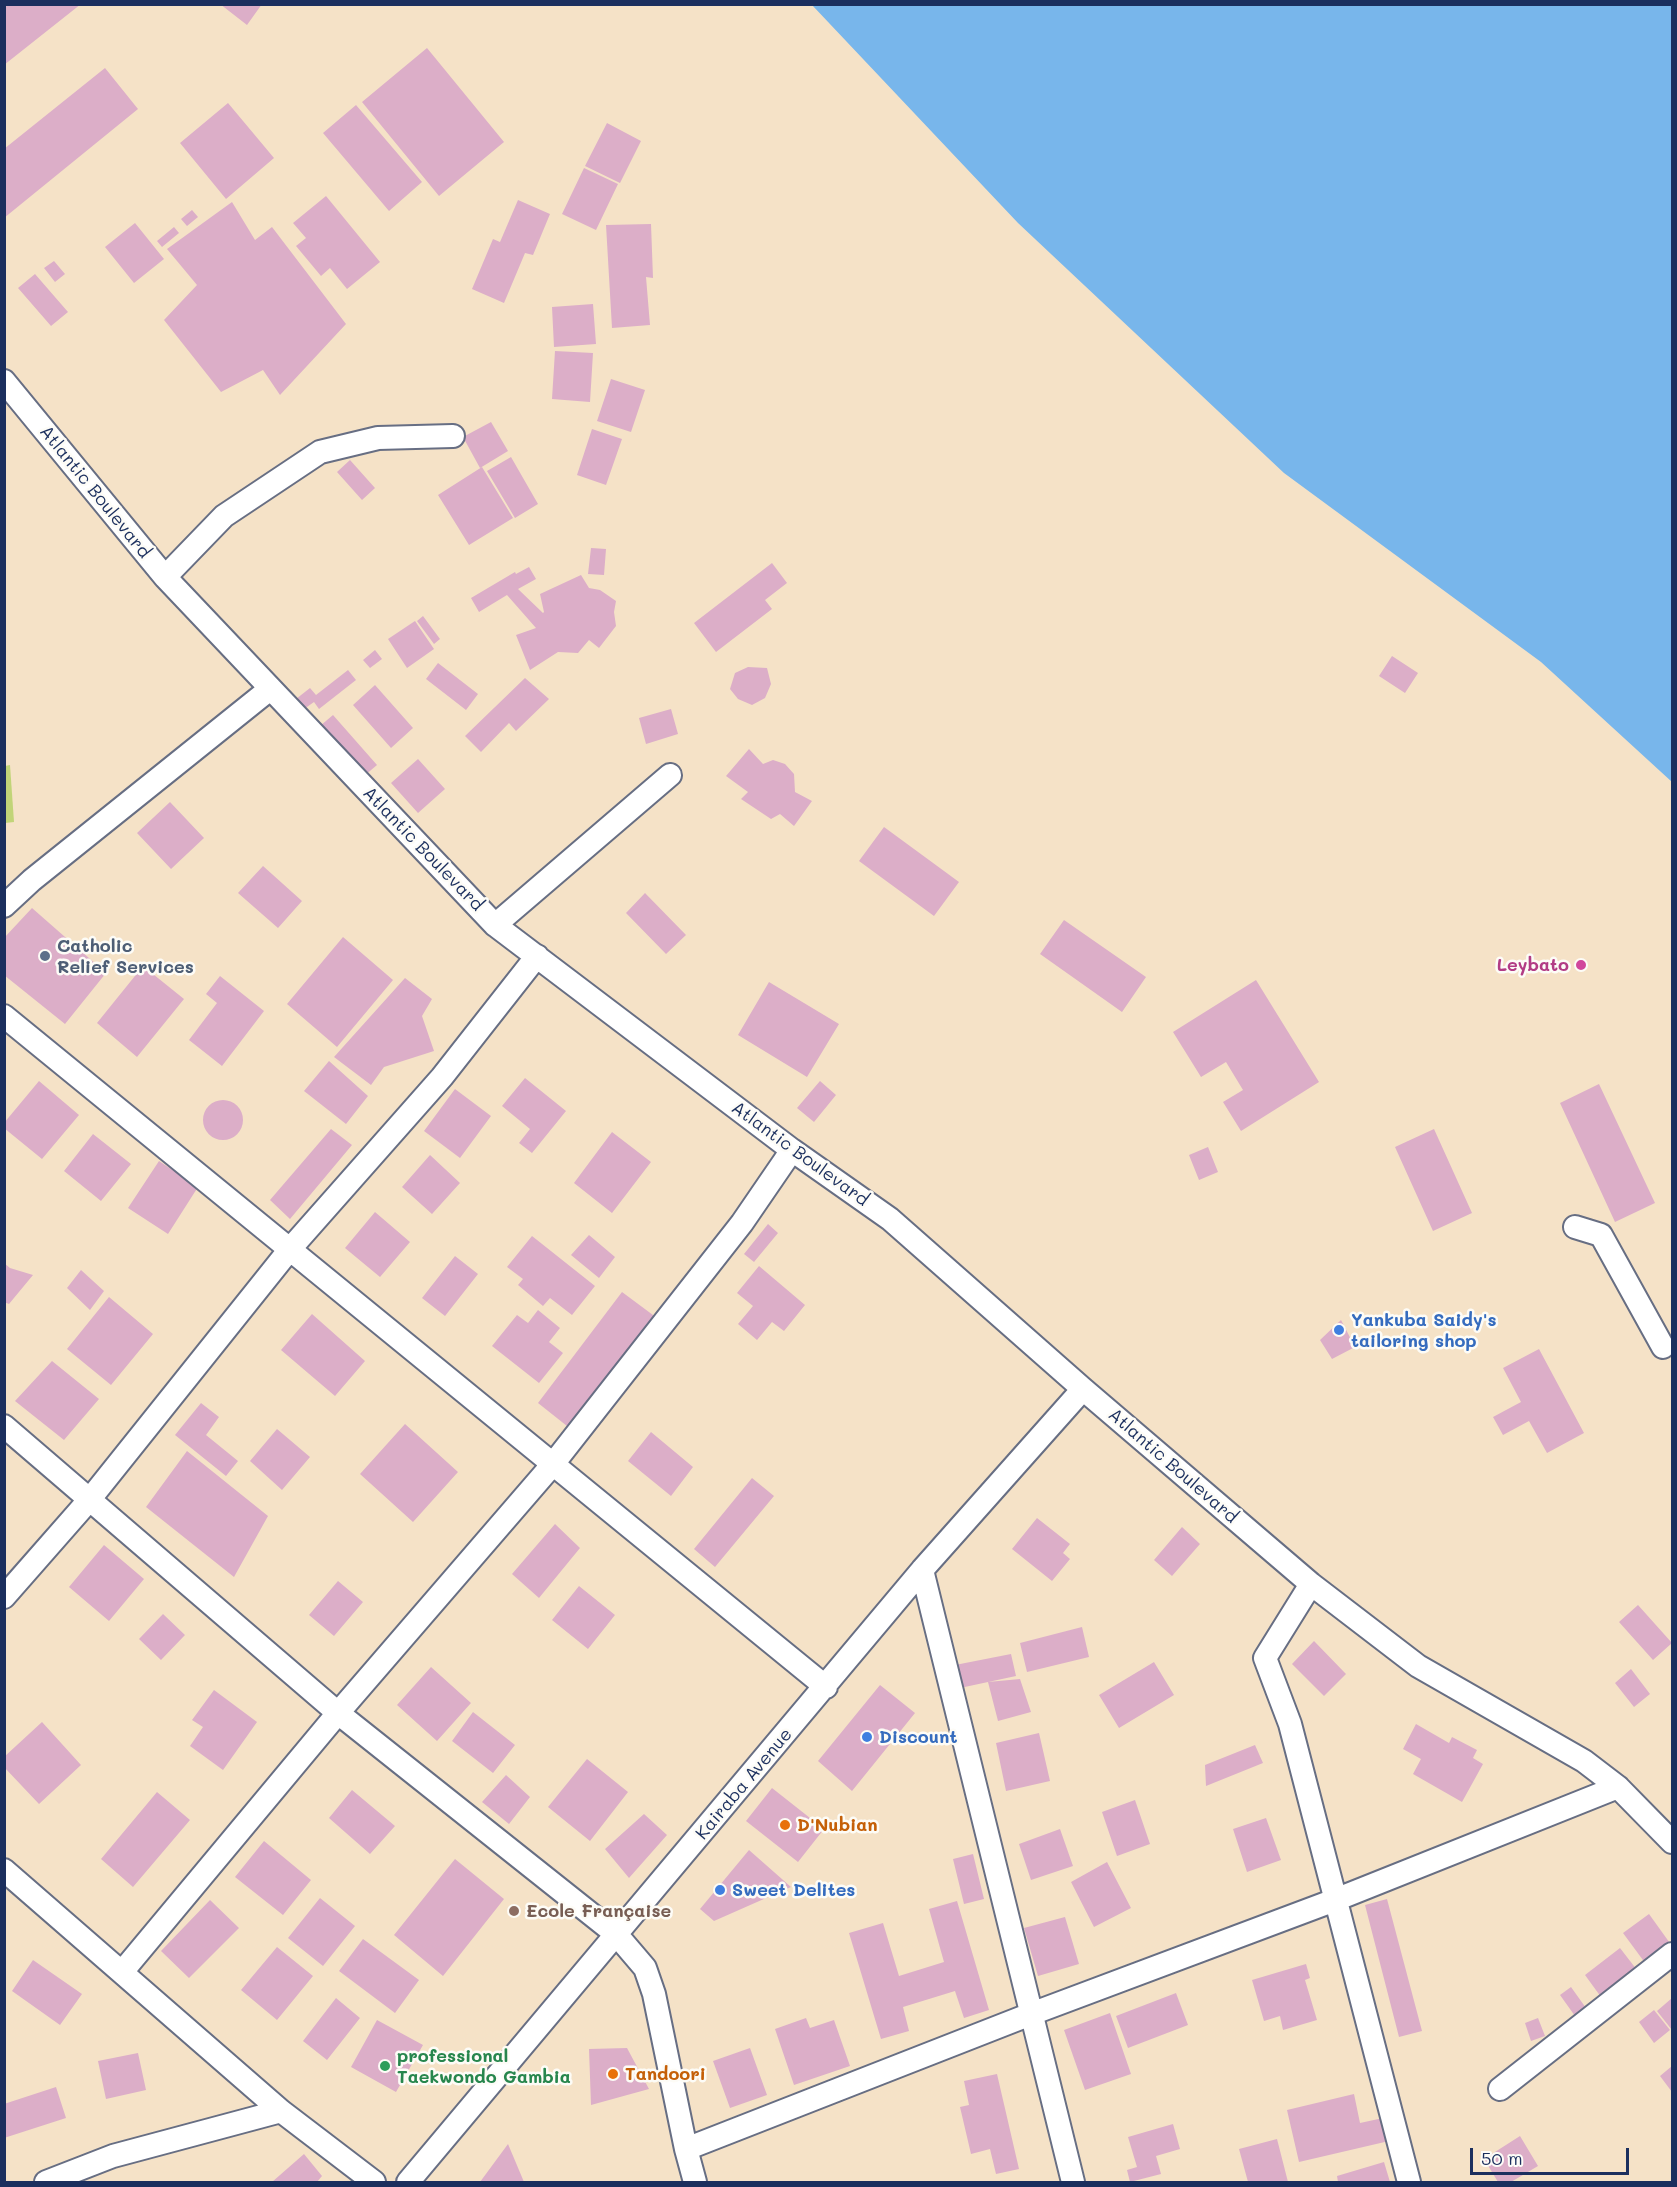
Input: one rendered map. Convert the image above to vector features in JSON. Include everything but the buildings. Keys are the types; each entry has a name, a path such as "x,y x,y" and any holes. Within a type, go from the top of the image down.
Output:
{"street":[{"name":"Atlantic Boulevard","path":"4,381 165,577 495,925 792,1150 890,1219 1083,1389 1311,1584 1418,1666 1584,1761 1618,1787 1672,1842"},
{"path":"165,577 224,516 320,452 378,438 453,436"},
{"path":"4,906 32,879 270,689"},
{"path":"495,925 670,775"},
{"path":"4,1597 90,1499 290,1249 442,1077 537,956"},
{"path":"4,1016 826,1687"},
{"path":"122,1972 338,1713 553,1464 742,1223 792,1150"},
{"path":"1575,1227 1600,1234 1663,1347"},
{"name":"Kairaba Avenue","path":"408,2182 922,1570 1083,1389"},
{"path":"4,1426 338,1713 616,1934 645,1968 654,1994 695,2182"},
{"path":"922,1570 1073,2182"},
{"path":"1311,1584 1265,1658 1290,1724 1409,2182"},
{"path":"686,2149 1031,2014 1335,1900 1618,1787"},
{"path":"4,1870 281,2111 374,2182"},
{"path":"1500,2089 1672,1954"},
{"path":"46,2182 113,2156 281,2111"}],"green space":[{"path":"10,765 14,822 5,823 5,766"}],"water":[{"path":"812,5 1672,5 1672,782 1541,662 1284,473 1018,223"}],"place":[{"name":"Catholic Relief Services","path":"45,956"},
{"name":"Leybato","path":"1581,965"},
{"name":"Yankuba Saidy's tailoring shop","path":"1339,1330"},
{"name":"Discount","path":"867,1737"},
{"name":"D'Nubian","path":"785,1825"},
{"name":"Sweet Delites","path":"720,1890"},
{"name":"Ecole Française","path":"514,1911"},
{"name":"professional Taekwondo Gambia","path":"385,2066"},
{"name":"Tandoori","path":"613,2074"}]}
